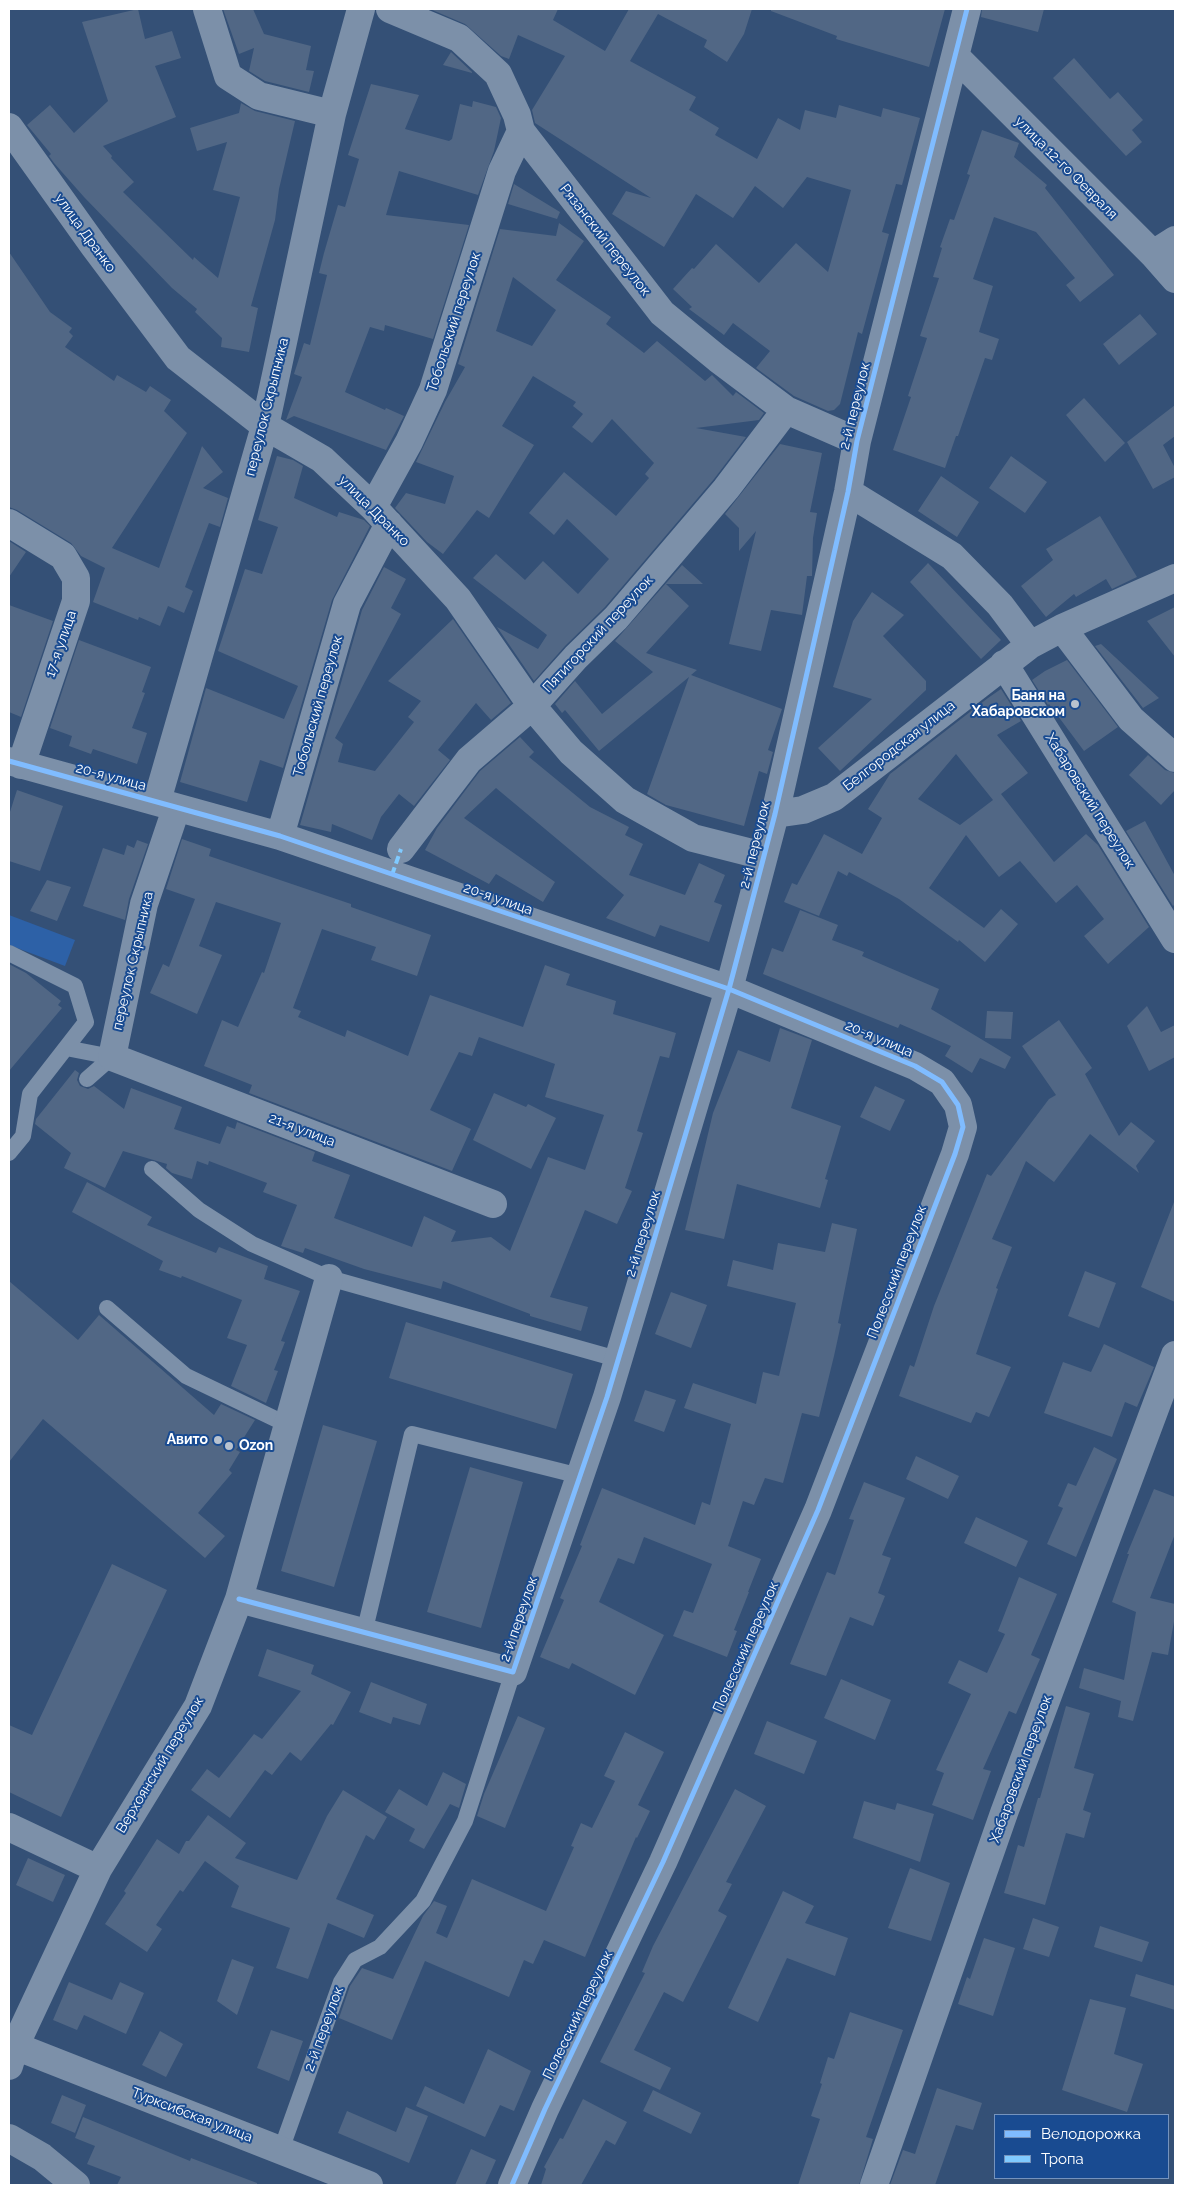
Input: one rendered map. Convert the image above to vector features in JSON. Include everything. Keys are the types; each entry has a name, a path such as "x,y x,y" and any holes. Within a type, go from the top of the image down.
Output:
{"main road":[{"path":"9,2138 42,2157 76,2185"}],"street":[{"path":"207,9 228,76 259,96 332,114"},
{"name":"переулок Скрыпника","path":"112,1057 166,805 265,426 332,114 361,9"},
{"name":"Рязанский переулок","path":"390,9 459,38 498,74 517,115 521,131 662,313 718,359 786,410 857,442"},
{"name":"2-й переулок","path":"513,1672 580,1476 730,989 775,814 848,492 857,442 967,9"},
{"name":"улица 12-го Февраля","path":"956,58 1164,247 1175,279"},
{"name":"улица Дранко","path":"9,127 94,246 178,358 265,426 322,459 381,516 458,599 532,706 571,752 625,800 693,838 764,856"},
{"name":"Тобольский переулок","path":"280,836 347,604 409,442 433,390 502,171 521,131"},
{"name":"Пятигорский переулок","path":"401,849 468,760 532,706 576,657 616,618 726,489 786,410"},
{"path":"848,492 952,556 1000,605 1030,645"},
{"name":"17-я улица","path":"9,523 63,556 76,578 76,601 15,763"},
{"name":"Белгородская улица","path":"775,814 803,810 834,797 1030,645 1062,628 1175,578"},
{"path":"1062,628 1131,719 1175,758"},
{"name":"Хабаровский переулок","path":"1004,664 1175,939"},
{"name":"20-я улица","path":"15,763 280,836 730,989 915,1066 942,1082 958,1105"},
{"name":"21-я улица","path":"112,1057 493,1204"},
{"name":"Полесский переулок","path":"512,2185 545,2109 663,1862 818,1510 955,1154 963,1127 958,1105"},
{"name":"Верхоянский переулок","path":"12,2056 98,1869 198,1706 239,1599 329,1278"},
{"name":"Хабаровский переулок","path":"874,2185 1004,1813 1175,1355"},
{"path":"239,1599 513,1672"},
{"path":"9,1827 98,1869"},
{"name":"Турксибская улица","path":"12,2056 281,2150 369,2185"}],"lane":[{"path":"9,953 75,986 86,1022 30,1094 23,1136 9,1153"},
{"path":"66,1048 112,1057"},
{"path":"87,1080 112,1057"},
{"path":"152,1169 199,1210 252,1244 329,1278 617,1359"},
{"path":"107,1308 186,1376 288,1425"},
{"path":"364,1633 412,1434 580,1476"},
{"name":"2-й переулок","path":"281,2150 341,1982 355,1960 380,1947 423,1900 465,1821 513,1672"}],"shaded area":[{"path":"9,915 75,940 65,966 9,945"}],"building":[{"path":"138,9 145,39 172,31 181,58 155,66 176,117 103,146 112,156 111,158 134,182 123,192 193,260 194,257 218,278 240,197 213,190 227,142 197,151 190,128 239,113 241,103 255,111 295,121 279,189 275,220 251,306 258,308 249,352 221,347 222,338 195,312 197,309 172,288 84,197 54,163 49,156 51,154 27,125 50,105 74,133 108,101 82,22"},
{"path":"223,9 253,9 264,34 311,46 306,70 314,71 309,92 265,81 249,71 254,48 239,54"},
{"path":"430,9 558,9 553,20 605,51 629,9 752,9 744,34 727,62 704,47 707,40 658,14 630,61 696,97 689,110 719,128 715,135 757,159 778,118 800,130 805,110 836,118 839,105 881,117 883,108 920,118 902,185 896,184 882,232 889,234 862,334 858,332 840,404 834,410 828,411 794,396 756,368 770,351 733,323 724,335 689,309 692,307 673,289 716,244 759,283 796,243 828,272 851,190 807,177 783,208 755,186 733,218 696,194 664,247 612,214 626,191 651,198 535,123 532,110 565,56 518,35 509,59 501,56 465,24"},
{"path":"771,9 945,9 929,67 836,39 837,36 771,11"},
{"path":"982,9 1044,9 1038,32 981,17"},
{"path":"451,52 472,72 472,73 443,65"},
{"path":"1074,58 1110,99 1118,92 1143,120 1132,130 1142,142 1126,156 1053,78"},
{"path":"371,84 419,95 405,129 449,141 452,139 460,104 472,107 473,101 496,107 501,118 494,151 478,195 399,171 386,215 469,225 433,339 385,325 384,331 370,327 345,392 385,410 386,408 404,416 386,450 294,416 286,420 302,377 294,374 304,343 310,345 327,275 319,273 324,253 338,205 345,207 359,159 348,155"},
{"path":"982,130 1019,143 1014,157 1047,185 1045,188 1114,275 1080,302 1066,285 1075,278 1036,232 994,217 973,279 993,286 979,332 999,339 992,360 985,358 945,468 893,450 911,397 908,396 927,338 920,336 939,278 933,277 942,248 940,247 950,219 954,220 970,175 967,174"},
{"path":"514,184 560,212 557,219 508,204"},
{"path":"559,223 584,241 556,280 611,317 606,324 644,353 657,341 705,381 712,375 733,396 736,392 764,413 759,420 696,428 746,437 714,479 605,607 565,646 534,681 497,627 538,649 547,635 473,578 496,554 525,580 543,561 578,594 609,559 567,519 554,535 529,513 564,472 616,516 649,478 645,474 654,463 612,419 592,443 572,427 583,414 573,406 576,402 533,376 502,426 534,445 489,518 477,510 443,554 427,542 395,508 406,493 445,504 454,476 416,462 445,402 465,367 458,364 500,229 556,236","holes":["513,277 556,310 532,346 496,331"]},
{"path":"9,252 50,312 72,328 69,332 73,336 65,347 114,381 117,375 146,392 150,386 171,400 164,411 187,433 112,548 159,568 202,446 223,472 203,488 228,498 220,527 209,523 185,587 193,591 184,613 168,606 160,626 139,617 138,620 93,602 105,568 81,556 71,543 9,507"},
{"path":"1140,314 1157,334 1119,365 1103,344"},
{"path":"1084,398 1125,443 1105,462 1066,415"},
{"path":"1175,405 1175,436 1163,445 1175,468 1175,477 1153,489 1127,442"},
{"path":"780,444 822,453 810,512 817,513 813,538 812,576 807,576 802,615 771,610 761,651 729,644 756,531 739,551 739,528 725,514"},
{"path":"277,456 293,460 303,466 294,498 337,517 339,512 364,520 370,526 332,600 283,768 260,760 247,802 180,782 206,688 284,719 298,686 218,651 245,569 262,574 278,527 258,520"},
{"path":"1011,456 1047,482 1025,513 989,488"},
{"path":"941,476 979,502 957,537 918,511"},
{"path":"1100,516 1137,577 1112,589 1106,579 1076,597 1074,594 1046,617 1021,586 1053,560 1046,549"},
{"path":"9,541 26,552 9,577"},
{"path":"928,563 1001,640 981,659 910,582"},
{"path":"682,565 703,584 666,584 689,606 646,653 697,670 691,675 782,709 768,750 773,752 767,774 759,771 744,826 666,805 647,794 689,677 599,751 565,710 562,713 555,704 575,681 602,714 653,672 615,641"},
{"path":"384,567 406,579 391,608 401,614 335,738 343,744 338,762 375,771 414,722 408,717 421,701 388,681 453,619 511,703 491,720 476,703 438,750 450,760 414,806 399,794 381,817 372,840 332,824 331,832 300,825 362,610"},
{"path":"872,592 904,615 883,636 926,681 926,690 840,771 818,748 872,699 833,687 853,621"},
{"path":"9,605 53,621 21,717 9,712"},
{"path":"1175,607 1175,657 1147,621"},
{"path":"79,640 151,667 142,692 145,693 132,728 147,733 137,764 93,749 91,754 69,746 72,736 50,728"},
{"path":"1101,644 1159,698 1143,708 1095,646"},
{"name":"Баня на Хабаровском","path":"1067,660 1118,727 1084,751 1048,705 1032,680"},
{"path":"1001,689 1021,721 997,735 1028,773 1001,794 1054,862 1086,834 1098,845 1149,927 1108,964 1084,936 1104,919 1077,885 1056,903 1020,861 999,877 966,835 929,888 984,928 1001,909 1018,924 985,962 959,940 958,942 899,899 849,872 847,876 838,871 819,916 784,902 792,883 797,885 824,834 862,854 882,818 868,809 890,774","holes":["956,754 993,800 960,825 918,799"]},
{"path":"520,737 534,752 529,757 590,807 629,827 625,835 643,844 629,875 685,895 699,863 725,875 714,902 722,905 709,942 660,925 655,937 606,918 624,895 496,788 464,818 555,882 543,902 496,874 489,884 425,850 437,828 480,771"},
{"path":"1148,755 1165,770 1175,773 1175,790 1161,805 1129,775"},
{"path":"17,790 63,806 40,871 9,861 9,815"},
{"path":"1145,821 1175,876 1175,904 1173,906 1126,831"},
{"path":"182,839 211,849 209,856 351,904 351,907 431,935 417,976 371,960 376,947 322,929 293,1008 301,1011 298,1017 345,1037 347,1030 408,1056 430,995 523,1027 545,965 570,974 566,985 616,1001 613,1014 676,1033 669,1058 660,1056 637,1131 643,1133 625,1188 632,1191 617,1224 585,1210 550,1297 588,1307 581,1331 530,1316 530,1314 443,1281 441,1289 364,1269 305,1248 303,1253 281,1246 297,1205 263,1192 267,1183 209,1161 208,1165 197,1161 192,1179 172,1173 166,1168 167,1164 123,1151 105,1188 64,1168 71,1153 35,1124 36,1119 75,1070 79,1073 77,1080 80,1086 88,1089 94,1086 124,1109 131,1088 182,1107 174,1129 220,1144 227,1126 235,1129 237,1122 315,1152 312,1161 350,1175 334,1218 412,1247 424,1216 456,1231 451,1242 491,1237 510,1251 548,1157 585,1170 604,1115 545,1097 555,1064 479,1037 472,1056 459,1052 430,1110 471,1129 452,1171 249,1093 252,1085 204,1066 222,1020 238,1027 262,972 264,973 281,923 216,902 199,946 222,955 197,1014 150,993 163,964 169,967 195,899 166,889"},
{"path":"137,840 148,844 129,899 125,920 83,906 103,848 124,855 127,845 134,848"},
{"path":"47,880 71,887 57,921 30,911"},
{"path":"800,910 838,925 832,940 864,952 862,956 939,989 931,1009 1011,1057 1005,1069 980,1058 972,1073 945,1056 951,1046 900,1024 898,1028 763,974 772,948 783,952"},
{"path":"9,964 26,973 61,1001 58,1005 62,1008 9,1071"},
{"path":"1147,1006 1161,1032 1175,1025 1175,1057 1149,1071 1127,1026"},
{"path":"987,1011 1013,1012 1011,1039 985,1038"},
{"path":"1059,1020 1092,1068 1085,1074 1119,1136 1131,1122 1155,1141 1136,1166 1139,1173 1090,1134 1054,1182 1026,1161 992,1239 1012,1247 996,1288 998,1289 976,1354 1011,1367 989,1417 976,1412 971,1423 899,1396 910,1365 914,1367 934,1306 987,1174 991,1176 1049,1099 1056,1095 1022,1046"},
{"path":"780,1028 812,1040 791,1108 841,1126 825,1179 828,1180 820,1208 737,1184 724,1239 685,1230 713,1113 738,1050 770,1062"},
{"path":"875,1086 905,1100 890,1131 860,1117"},
{"path":"494,1093 526,1107 528,1104 556,1118 531,1169 473,1140"},
{"path":"87,1182 152,1217 147,1225 216,1253 219,1247 268,1266 264,1279 300,1291 281,1341 285,1342 274,1370 278,1371 266,1403 231,1386 247,1345 227,1338 242,1300 182,1276 181,1278 159,1270 163,1261 72,1212"},
{"path":"1175,1202 1175,1302 1141,1287"},
{"path":"832,1223 857,1229 838,1323 841,1324 834,1356 819,1417 802,1413 783,1483 765,1478 754,1505 743,1501 728,1546 761,1559 734,1630 737,1631 727,1657 673,1636 684,1610 693,1613 712,1564 644,1537 634,1564 618,1558 599,1602 664,1635 635,1695 572,1663 569,1669 540,1657 564,1600 560,1598 582,1546 580,1545 602,1488 695,1525 702,1502 710,1505 731,1424 684,1408 693,1383 756,1404 763,1372 779,1376 796,1303 727,1286 733,1260 773,1270 778,1243 825,1252"},
{"path":"1085,1271 1116,1283 1099,1328 1068,1316"},
{"path":"9,1281 78,1340 99,1315 214,1415 221,1404 255,1420 236,1450 240,1452 229,1470 232,1473 198,1513 225,1536 205,1558 43,1419 9,1462"},
{"path":"671,1292 707,1305 691,1348 655,1334"},
{"path":"406,1322 573,1374 556,1429 389,1378"},
{"path":"1104,1344 1154,1367 1137,1407 1125,1402 1112,1437 1044,1413 1063,1362 1091,1372"},
{"path":"645,1390 676,1400 664,1432 634,1421"},
{"path":"323,1425 377,1441 334,1587 281,1571"},
{"path":"1094,1447 1117,1459 1076,1557 1047,1544 1063,1508 1058,1506 1068,1483 1076,1486"},
{"path":"916,1456 959,1476 948,1499 906,1479"},
{"path":"470,1467 523,1482 481,1628 427,1612"},
{"path":"864,1482 905,1498 882,1555 891,1558 878,1593 885,1596 873,1626 850,1617 826,1676 790,1664 827,1572 835,1575 854,1520 849,1519"},
{"path":"1154,1489 1175,1497 1175,1534 1150,1598 1175,1604 1175,1616 1168,1655 1152,1652 1133,1721 1118,1717 1121,1701 1079,1688 1084,1668 1124,1680 1136,1612 1112,1602 1129,1554 1127,1554"},
{"path":"976,1517 1028,1541 1016,1567 964,1543"},
{"path":"112,1564 167,1590 61,1817 9,1792 9,1725 32,1735"},
{"path":"1019,1577 1057,1594 1031,1655 1040,1659 1016,1714 1009,1711 983,1769 991,1771 973,1820 932,1805 944,1773 936,1770 971,1694 948,1683 959,1660 987,1673 1005,1634 998,1631"},
{"path":"267,1649 314,1665 311,1674 351,1692 333,1725 331,1724 301,1761 290,1752 272,1775 265,1770 230,1818 191,1790 207,1769 219,1778 254,1734 262,1739 301,1691 258,1676"},
{"path":"841,1679 891,1700 875,1740 824,1718"},
{"path":"371,1682 427,1704 420,1725 393,1717 391,1724 359,1712"},
{"path":"1066,1706 1090,1713 1074,1768 1094,1774 1083,1810 1091,1813 1084,1838 1066,1833 1045,1905 1004,1893 1018,1845 1024,1847"},
{"path":"518,1716 545,1728 505,1828 477,1816 484,1794"},
{"path":"767,1721 817,1741 804,1774 754,1754"},
{"path":"625,1732 664,1752 638,1805 650,1811 636,1837 585,1957 544,1940 533,1964 524,1960 509,1997 425,1961 392,2040 339,2018 350,1986 362,1968 393,1979 423,1916 434,1901 447,1906 436,1933 447,1938 472,1879 546,1911 574,1847 571,1846 581,1823 592,1828 615,1781 604,1776"},
{"path":"443,1772 466,1784 459,1808 450,1804 424,1849 409,1841 415,1829 385,1812 399,1789 427,1806"},
{"path":"735,1789 766,1806 726,1882 732,1884 718,1911 727,1916 683,2002 664,1992 634,2050 671,2068 660,2090 600,2062 645,1973 642,1972 653,1946"},
{"path":"343,1790 387,1817 374,1840 366,1835 336,1899 374,1915 364,1938 328,1923 308,1979 276,1968 290,1928 231,1907 239,1886 205,1861 183,1892 180,1890 156,1925 162,1929 147,1952 105,1924 126,1893 124,1891 157,1839 179,1854 186,1841 189,1841 208,1815 246,1843 235,1858 297,1880 327,1816"},
{"path":"864,1801 895,1810 897,1803 934,1814 920,1862 853,1838"},
{"path":"28,1858 65,1875 53,1902 16,1885"},
{"path":"910,1868 950,1883 931,1941 888,1928"},
{"path":"783,1891 814,1906 805,1923 848,1938 835,1976 787,1958 758,2022 728,2008"},
{"path":"1033,1918 1059,1927 1049,1957 1023,1949"},
{"path":"1100,1926 1149,1942 1142,1962 1094,1947"},
{"path":"984,1938 1015,1948 993,2016 958,2004 967,1977 970,1979"},
{"path":"232,1959 254,1967 237,2015 217,2001"},
{"path":"1136,1974 1175,1986 1175,2010 1130,1996"},
{"path":"69,1982 112,2000 120,1982 144,1993 126,2034 84,2015 77,2030 53,2020"},
{"path":"1090,1999 1126,2008 1114,2054 1143,2064 1127,2112 1062,2090"},
{"path":"850,2012 903,2030 866,2137 873,2139 859,2185 798,2185 820,2119 811,2116 822,2084 820,2083 828,2057 834,2059"},
{"path":"271,2030 303,2041 289,2081 257,2068"},
{"path":"160,2031 183,2044 166,2077 142,2065"},
{"path":"488,2049 531,2071 514,2111 500,2105 485,2137 416,2106 425,2086 464,2104"},
{"path":"937,2088 982,2103 973,2130 956,2125 935,2185 890,2185 903,2150 915,2154"},
{"path":"653,2090 701,2113 691,2134 643,2111"},
{"path":"62,2095 86,2105 75,2133 51,2123"},
{"path":"583,2099 627,2122 615,2145 606,2140 581,2185 541,2185 546,2169 544,2167 560,2138 563,2139"},
{"path":"406,2107 428,2116 409,2163 338,2133 347,2111 396,2132"},
{"path":"83,2117 190,2161 191,2158 257,2183 257,2185 117,2185 121,2177 87,2164 95,2146 75,2138"},
{"path":"471,2149 496,2160 485,2185 455,2185"}],"marked path":[{"path":"392,875 401,849"}],"cycle path":[{"path":"239,1599 513,1672 607,1397 729,989 775,814 848,492 857,441 967,9"},
{"path":"9,761 280,836 729,989 915,1066 942,1082 958,1105 963,1127 955,1154 818,1510 663,1862 545,2109 512,2185"}],"place":[{"name":"Баня на Хабаровском","path":"1075,704"},
{"name":"Авито","path":"218,1440"},
{"name":"Ozon","path":"229,1446"}]}
